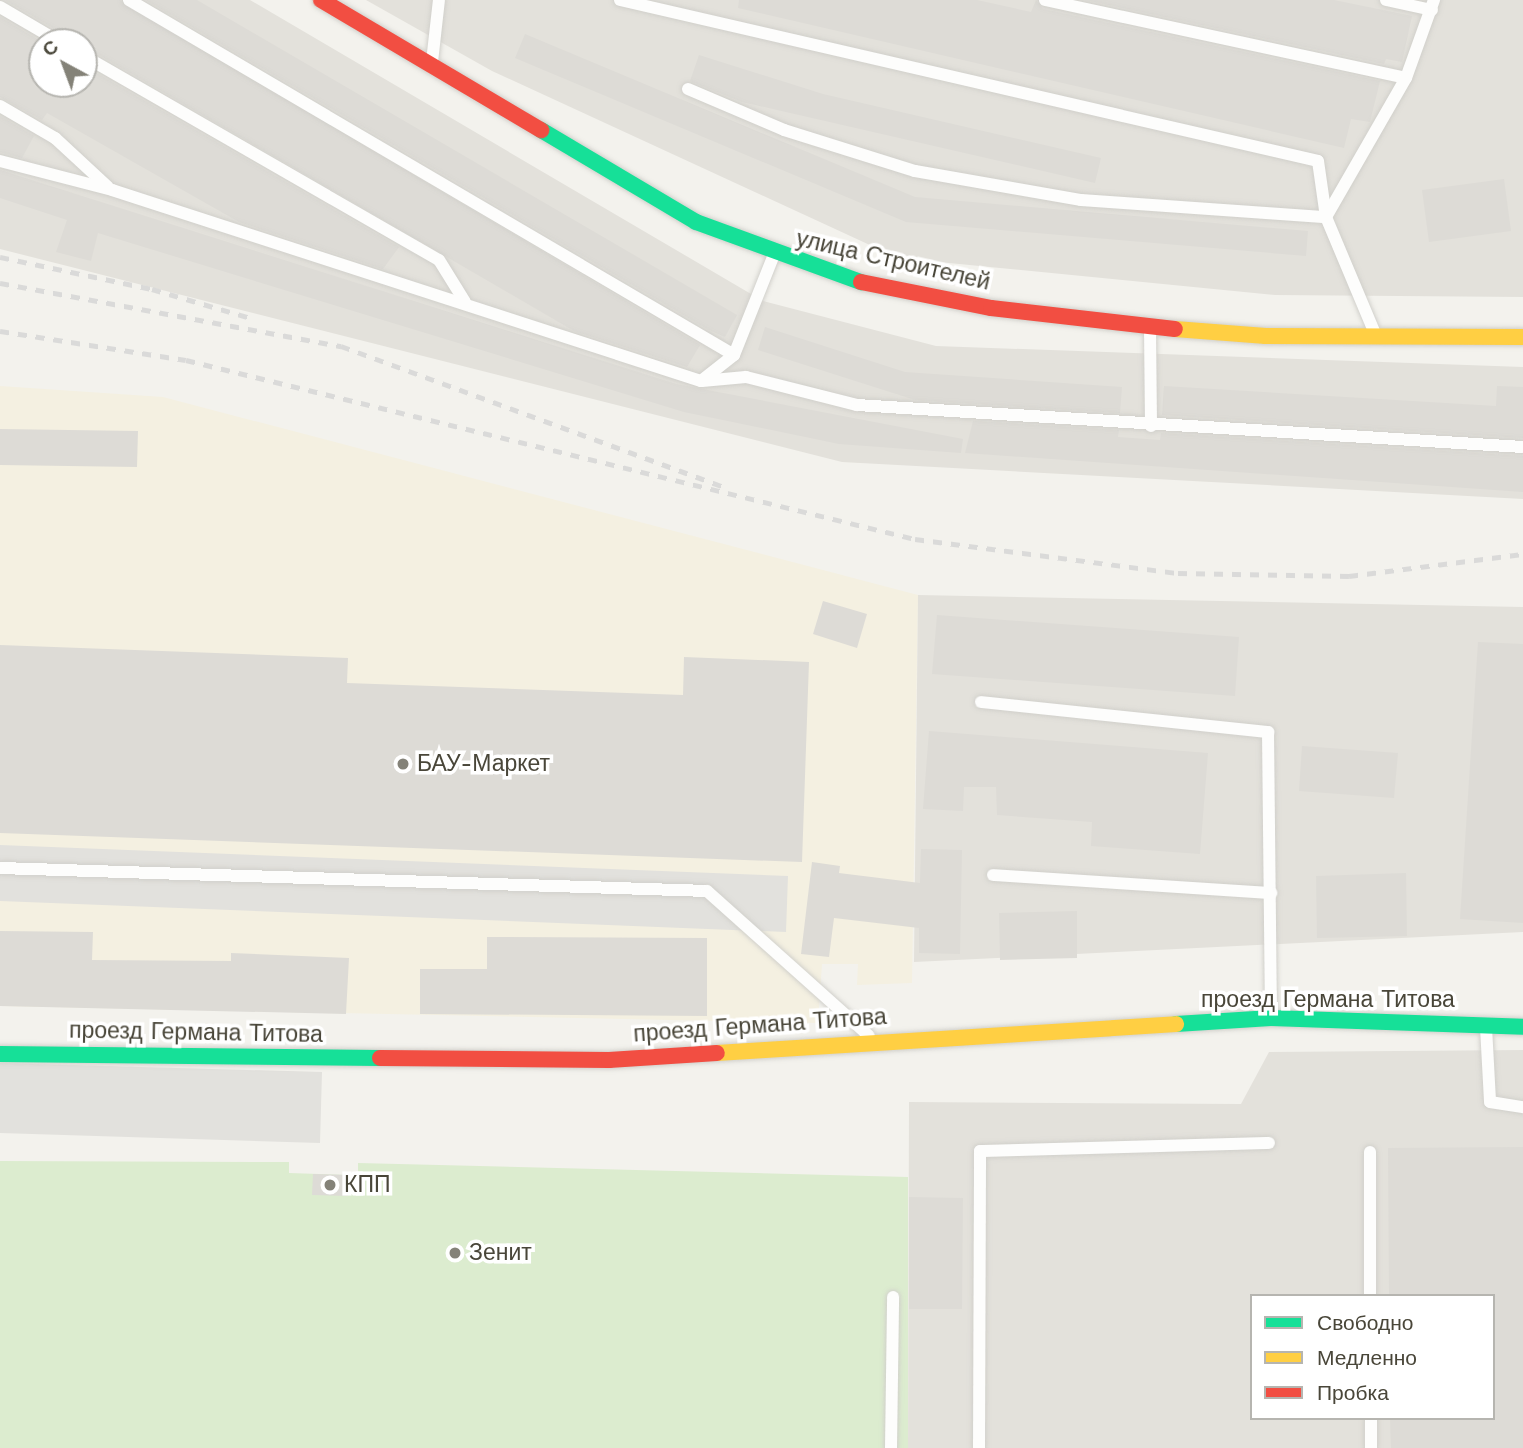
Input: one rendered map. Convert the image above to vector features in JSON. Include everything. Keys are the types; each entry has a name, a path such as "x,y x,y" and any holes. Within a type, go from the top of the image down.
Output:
{"street":[{"name":"улица Строителей","path":"320,0 695,222 773,257 991,308 1150,327 1523,337"},
{"name":"проезд Германа Титова","path":"0,1054 609,1060 874,1041 1271,1018 1485,1023 1523,1027"}],"lane":[{"path":"129,0 734,355"},
{"path":"431,66 439,0"},
{"path":"620,0 1318,161 1326,217 1376,335"},
{"path":"1045,0 1406,78"},
{"path":"1326,217 1406,78 1433,5 1386,0"},
{"path":"0,8 35,28"},
{"path":"98,64 439,260 465,302"},
{"path":"688,89 784,130 915,171 1082,200 1326,217"},
{"path":"0,106 55,138 112,190"},
{"path":"0,160 112,190 257,242 465,302 701,381 746,377 857,405 1150,426 1523,447"},
{"path":"701,381 734,355 773,257"},
{"path":"1150,327 1150,426"},
{"path":"981,702 1268,732 1271,1018"},
{"path":"0,868 706,891 874,1041"},
{"path":"993,875 1271,893"},
{"path":"1485,1023 1490,1102 1523,1107"},
{"path":"979,1448 979,1151 1269,1143"},
{"path":"1370,1152 1370,1294"},
{"path":"891,1448 893,1297"},
{"path":"1371,1420 1371,1448"}],"shaded area":[{"path":"0,0 250,0 763,301 936,346 1523,367 1523,499 842,462 0,249"},
{"path":"366,0 1523,0 1523,297 1275,295 898,258 492,71"},
{"path":"0,386 163,397 918,595 912,983 857,985 858,964 822,964 818,1023 0,1006"},
{"path":"918,595 1523,607 1523,932 914,962"},
{"path":"0,845 788,876 786,932 0,901"},
{"path":"1523,1050 1523,1448 908,1448 909,1102 1241,1104 1269,1052"},
{"path":"0,1063 322,1072 320,1143 0,1133"}],"green space":[{"name":"Зенит","path":"0,1161 289,1162 289,1173 349,1175 358,1175 358,1163 908,1177 908,1448 0,1448"}],"building":[{"path":"5,0 120,0 700,345 687,367 574,331 98,54 98,28 53,28"},
{"path":"146,0 197,0 737,315 725,337 709,330"},
{"path":"739,0 977,0 1031,12 1036,0 1043,9 1380,81 1370,122 1351,119 1344,148 738,8"},
{"path":"1086,0 1334,0 1412,16 1402,62 1386,59 1384,64"},
{"path":"0,17 28,34 28,98 98,98 98,74 399,247 383,269 239,222 47,113 42,120 0,97"},
{"path":"525,34 915,197 1308,231 1306,256 906,222 515,58"},
{"path":"699,55 823,94 1101,158 1095,183 742,102 690,81"},
{"path":"0,116 34,136 22,158 0,152"},
{"path":"0,170 676,384 963,439 961,453 839,444 684,412 98,233 91,261 56,252 67,220 0,198"},
{"path":"1504,179 1511,231 1429,242 1422,190"},
{"path":"765,327 905,372 1122,387 1120,413 915,400 758,350"},
{"path":"1164,386 1496,406 1497,386 1523,387 1523,438 1162,415"},
{"path":"973,421 1119,430 1118,437 1160,440 1161,433 1523,456 1523,492 965,453"},
{"path":"0,429 138,431 137,467 0,465"},
{"path":"823,601 867,614 857,648 813,634"},
{"path":"937,615 1239,637 1235,696 932,674"},
{"path":"1478,642 1523,644 1523,923 1460,919"},
{"name":"БАУ-Маркет","path":"0,645 348,658 347,683 683,695 684,657 809,662 802,862 0,833"},
{"path":"929,731 1208,753 1200,854 1091,846 1092,822 997,815 996,787 964,787 963,811 923,809"},
{"path":"1302,746 1398,753 1394,798 1299,791"},
{"path":"921,849 962,850 960,954 919,953 919,928 834,918 829,957 801,954 812,862 840,866 839,873 920,883"},
{"path":"1406,873 1407,936 1317,938 1316,876"},
{"path":"1077,911 1077,958 1000,960 999,913"},
{"path":"0,931 93,932 92,960 231,961 231,953 349,958 346,1014 0,1006"},
{"path":"487,937 707,938 707,1016 420,1014 420,969 487,969"},
{"path":"1523,1147 1523,1448 1391,1448 1390,1420 1495,1420 1495,1294 1389,1294 1388,1148"},
{"name":"КПП","path":"313,1174 349,1175 348,1196 312,1195"},
{"path":"909,1197 963,1198 962,1309 909,1309"}],"railway":[{"path":"0,257 152,289 254,319"},
{"path":"0,283 341,346 725,487"},
{"path":"0,331 186,360 915,539 1178,573 1349,576 1523,554"}],"traffic: fast":[{"path":"541,130 696,222 861,282"},
{"path":"1176,1024 1271,1018 1523,1027"},
{"path":"0,1054 380,1058"}],"traffic: slow":[{"path":"1175,329 1266,336 1523,337"},
{"path":"717,1053 1176,1024"}],"traffic: jam":[{"path":"321,0 541,130"},
{"path":"861,282 991,308 1175,329"},
{"path":"380,1058 609,1060 717,1053"}],"place":[{"name":"БАУ-Маркет","path":"403,764"},
{"name":"КПП","path":"330,1185"},
{"name":"Зенит","path":"455,1253"}]}
